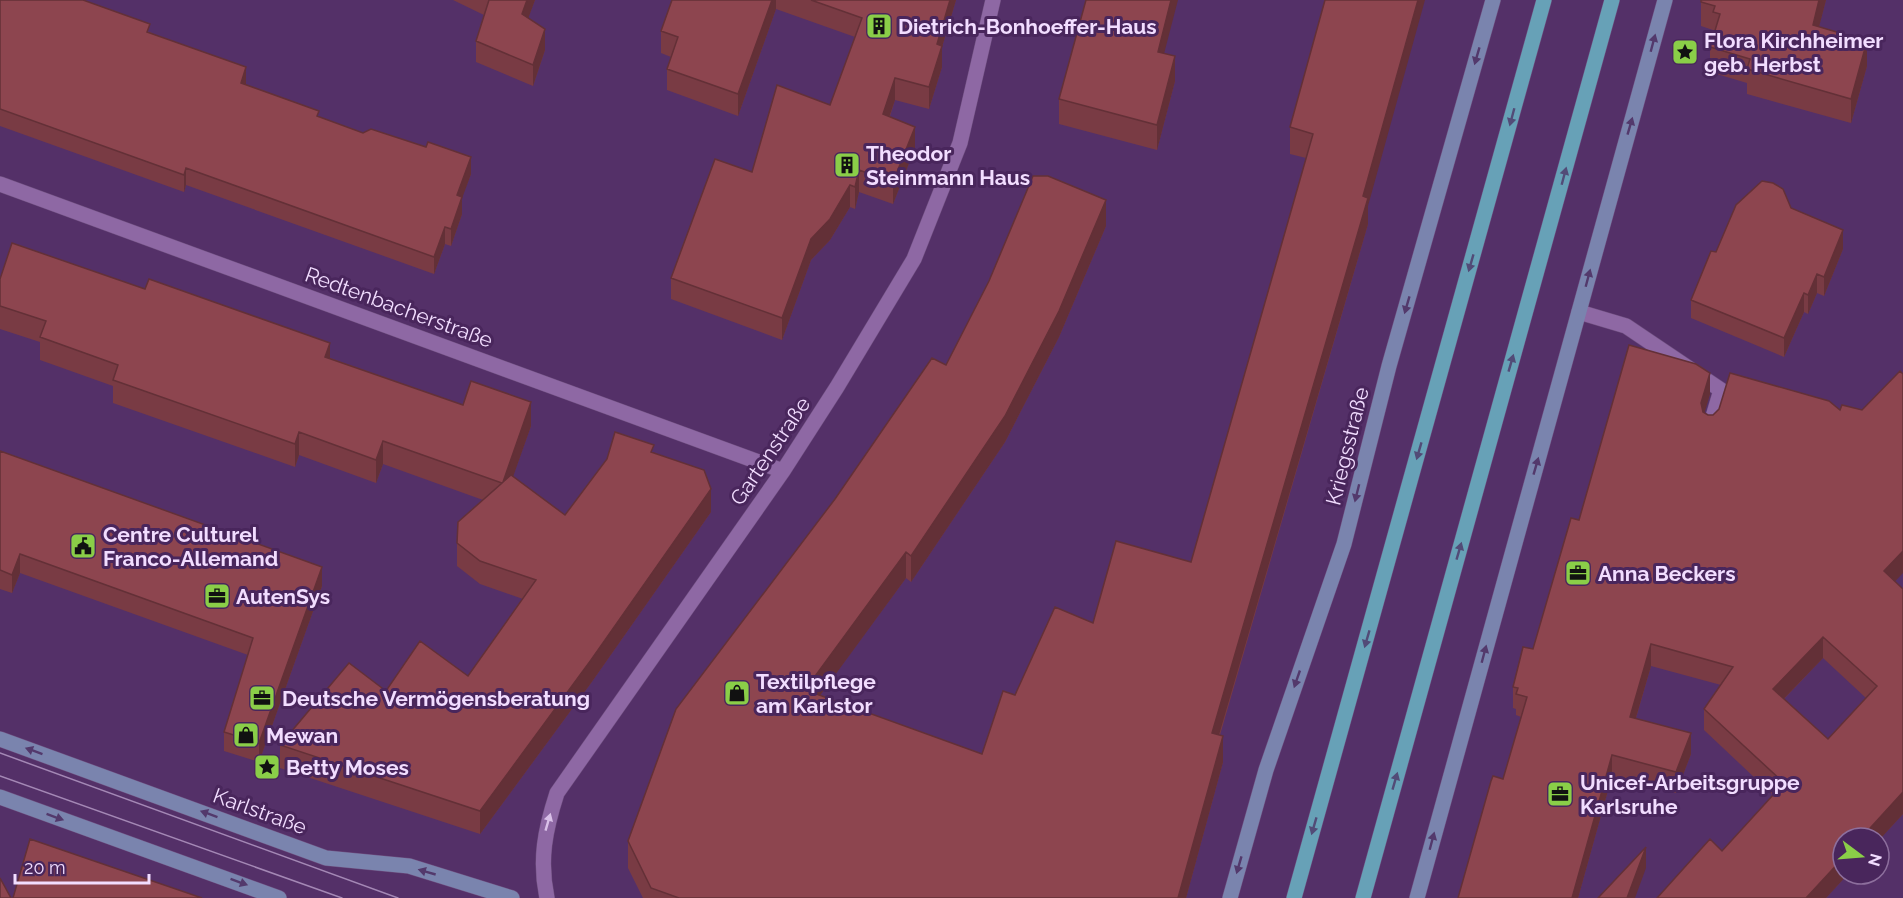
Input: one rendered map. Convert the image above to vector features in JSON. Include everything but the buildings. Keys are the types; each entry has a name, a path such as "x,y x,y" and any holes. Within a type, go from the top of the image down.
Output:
{"main road":[{"name":"Kriegsstraße","path":"1230,898 1266,770 1344,544 1389,366 1493,0"},
{"path":"1294,898 1544,0"},
{"path":"1363,898 1612,0"},
{"path":"1417,898 1665,0"},
{"name":"Karlstraße","path":"0,739 326,858 409,866 512,898"},
{"path":"0,797 279,898"}],"street":[{"name":"Gartenstraße","path":"547,898 542,874 542,851 546,827 557,794 783,471 914,259 960,143 993,0"},
{"name":"Redtenbacherstraße","path":"0,184 783,471"},
{"path":"1579,312 1626,326 1721,390 1710,427"}],"tram line":[{"path":"0,753 398,898"},
{"path":"0,776 342,898"}],"place":[{"name":"Dietrich-Bonhoeffer-Haus","path":"879,26"},
{"name":"Flora Kirchheimer geb. Herbst","path":"1685,52"},
{"name":"Theodor Steinmann Haus","path":"847,165"},
{"name":"Centre Culturel Franco-Allemand","path":"83,546"},
{"name":"Anna Beckers","path":"1578,573"},
{"name":"AutenSys","path":"217,596"},
{"name":"Textilpflege am Karlstor","path":"737,693"},
{"name":"Deutsche Vermögensberatung","path":"262,698"},
{"name":"Mewan","path":"246,735"},
{"name":"Betty Moses","path":"267,767"},
{"name":"Unicef-Arbeitsgruppe Karlsruhe","path":"1560,794"}]}
